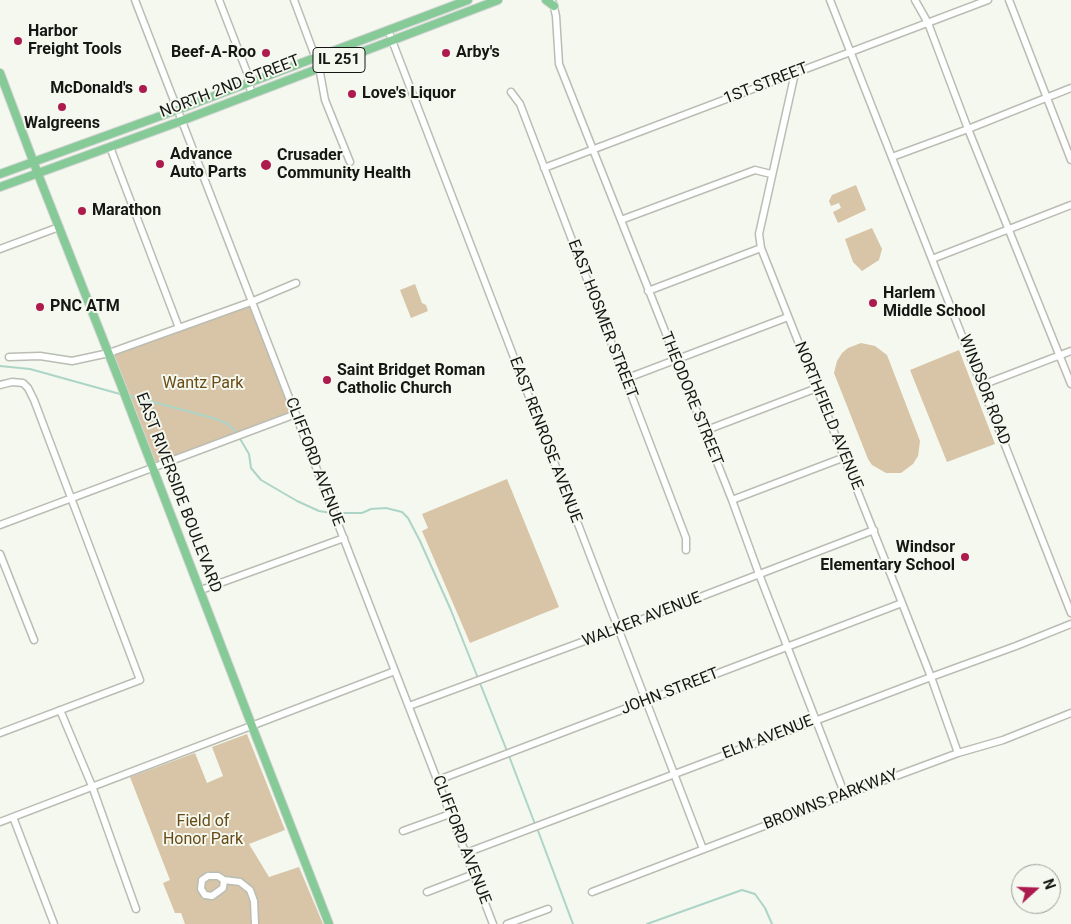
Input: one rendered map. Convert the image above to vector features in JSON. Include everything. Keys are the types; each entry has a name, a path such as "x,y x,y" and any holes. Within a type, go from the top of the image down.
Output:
{"main road":[{"name":"NORTH 2ND STREET","path":"0,174 316,58 456,2 468,0"},
{"name":"NORTH 2ND STREET","path":"0,187 181,121 498,0"},
{"path":"546,0 553,3"},
{"name":"EAST RIVERSIDE BOULEVARD","path":"0,73 329,924"},
{"path":"128,127 132,139"}],"street":[{"name":"CLIFFORD AVENUE","path":"135,0 493,924"},
{"path":"219,0 248,75 251,93"},
{"path":"294,0 319,67 325,100 350,162"},
{"name":"WINDSOR ROAD","path":"830,0 1071,613"},
{"path":"915,0 928,23 968,129 1071,384"},
{"name":"1ST STREET","path":"544,168 988,0"},
{"path":"1009,0 1071,160"},
{"path":"456,2 460,14"},
{"name":"THEODORE STREET","path":"553,3 559,64 732,500 845,795"},
{"name":"EAST RENROSE AVENUE","path":"388,30 617,630 703,848"},
{"name":"NORTHFIELD AVENUE","path":"795,73 759,234 761,248 874,530 958,752"},
{"path":"892,157 1071,88"},
{"name":"EAST HOSMER STREET","path":"511,92 520,104 686,538 686,550"},
{"path":"110,147 179,328"},
{"path":"621,220 755,170 771,174"},
{"path":"932,259 1071,205"},
{"path":"0,249 59,227"},
{"path":"648,290 761,248"},
{"path":"9,357 40,356 72,361 109,353 251,302 296,283"},
{"path":"625,379 788,317"},
{"path":"982,385 1071,351"},
{"path":"0,385 12,382 23,383 34,400 140,680 0,733"},
{"path":"704,431 816,388"},
{"path":"0,525 296,414"},
{"path":"732,500 845,457"},
{"name":"WALKER AVENUE","path":"409,706 617,630 874,530"},
{"path":"201,590 344,538"},
{"path":"0,554 34,640"},
{"name":"JOHN STREET","path":"438,780 902,603"},
{"name":"ELM AVENUE","path":"466,853 1071,624"},
{"path":"0,822 395,671"},
{"path":"60,710 92,786 136,909"},
{"name":"BROWNS PARKWAY","path":"592,892 958,752 1003,740 1071,713"},
{"path":"403,831 450,814"},
{"path":"13,817 54,924"},
{"path":"427,892 474,874"},
{"path":"224,880 240,882 250,890 254,900 255,924"},
{"path":"507,924 548,909"}],"green space":[{"path":"856,185 866,210 838,223 833,212 841,208 839,203 831,206 829,201 832,195"},
{"path":"872,228 882,249 879,260 862,271 853,262 845,239"},
{"path":"415,284 422,303 426,305 428,311 411,318 400,290"},
{"name":"Wantz Park","path":"251,302 296,414 152,467 109,353"},
{"path":"861,343 875,346 887,355 920,441 918,456 913,464 901,473 886,473 872,465 834,373 837,361 842,353 848,348"},
{"path":"959,350 995,444 947,462 910,370"},
{"path":"507,479 559,607 470,643 422,531 428,528 422,514"},
{"name":"Field of Honor Park","path":"247,734 285,830 249,844 269,877 299,867 323,924 185,924 181,913 175,913 163,883 170,880 130,777 195,753 207,783 223,776 212,747"}],"waterway":[{"path":"0,366 30,369 120,394"},
{"path":"127,395 213,418 228,424 237,433"},
{"path":"239,437 249,454 251,468 261,480 297,501 319,511 331,513"},
{"path":"336,513 362,513 371,509 386,508 402,512 408,518 450,608 507,751"},
{"path":"509,756 535,824"},
{"path":"537,828 573,924"},
{"path":"647,924 742,890 755,894 765,908 772,924"}],"place":[{"name":"Harbor Freight Tools","path":"18,41"},
{"name":"Beef-A-Roo","path":"266,53"},
{"name":"Arby's","path":"446,53"},
{"name":"McDonald's","path":"143,89"},
{"name":"Love's Liquor","path":"352,94"},
{"name":"Walgreens","path":"62,107"},
{"name":"Advance Auto Parts","path":"160,164"},
{"name":"Crusader Community Health","path":"266,165"},
{"name":"Marathon","path":"82,211"},
{"name":"Harlem Middle School","path":"873,303"},
{"name":"PNC ATM","path":"40,307"},
{"name":"Saint Bridget Roman Catholic Church","path":"327,380"},
{"name":"Windsor Elementary School","path":"965,557"}]}
